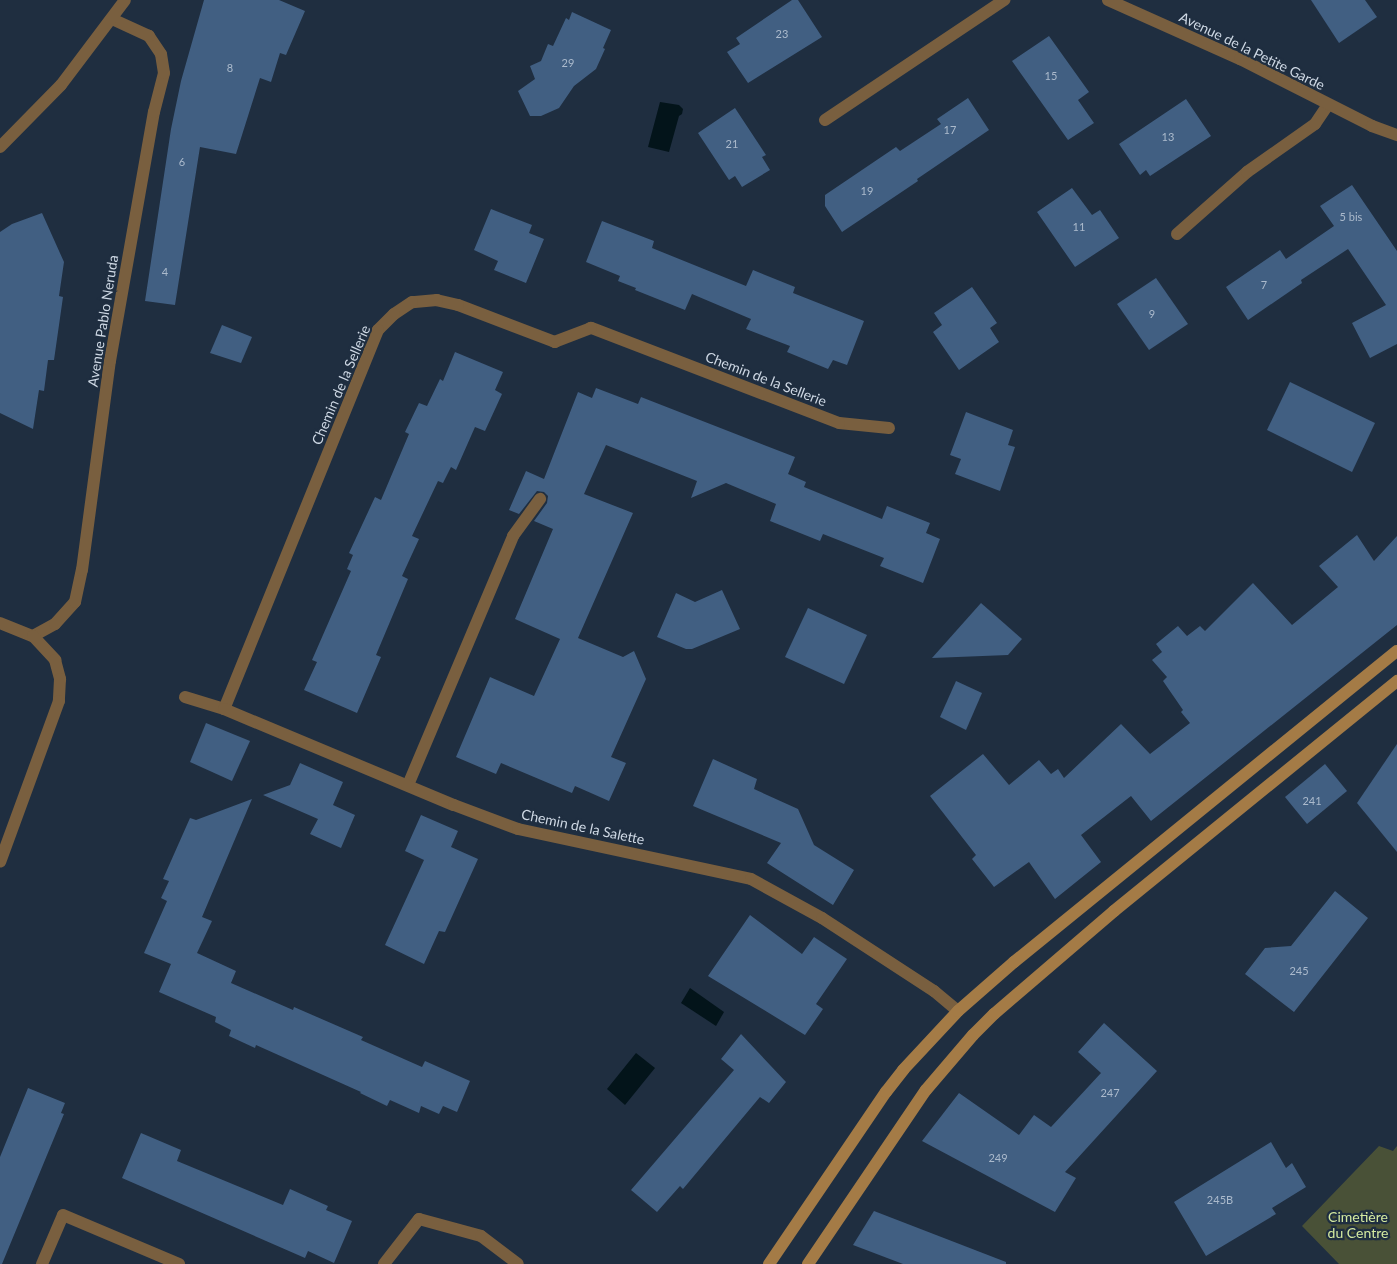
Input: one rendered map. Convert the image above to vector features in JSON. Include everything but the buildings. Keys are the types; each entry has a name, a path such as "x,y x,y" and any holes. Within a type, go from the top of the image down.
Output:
{"main road":[{"path":"769,1264 886,1092 958,1011 1022,956 1397,651"},
{"path":"808,1264 926,1090 989,1019 1114,911 1397,681"}],"street":[{"path":"0,147 61,85 125,0"},
{"path":"825,120 1004,0"},
{"name":"Avenue de la Petite Garde","path":"1108,0 1240,60 1372,126 1397,135"},
{"name":"Avenue Pablo Neruda","path":"33,636 55,624 75,602 82,570 110,361 154,112 164,73 161,54 150,36 112,19"},
{"name":"Avenue de la Petite Garde","path":"1177,234 1247,172 1315,124 1328,105"},
{"name":"Chemin de la Sellerie","path":"224,709 378,330 394,314 412,302 437,300 458,305 555,342 591,328 838,423 889,428"},
{"path":"408,785 513,536 540,499"},
{"path":"0,623 33,636 55,660 60,679 59,701 0,862"},
{"name":"Chemin de la Salette","path":"185,697 224,709 518,829 751,879 822,918 934,991 958,1011"},
{"path":"42,1264 63,1215 179,1264"},
{"path":"384,1264 419,1219 481,1236 518,1264"}],"green space":[{"name":"Cimetière du Centre","path":"1379,1146 1393,1151 1397,1146 1397,1264 1339,1264 1302,1226"}],"shaded area":[{"path":"660,102 679,105 683,109 682,114 679,116 669,152 648,147"},
{"path":"690,988 724,1012 716,1026 681,1003"},
{"path":"636,1053 655,1068 625,1105 607,1089"}]}
